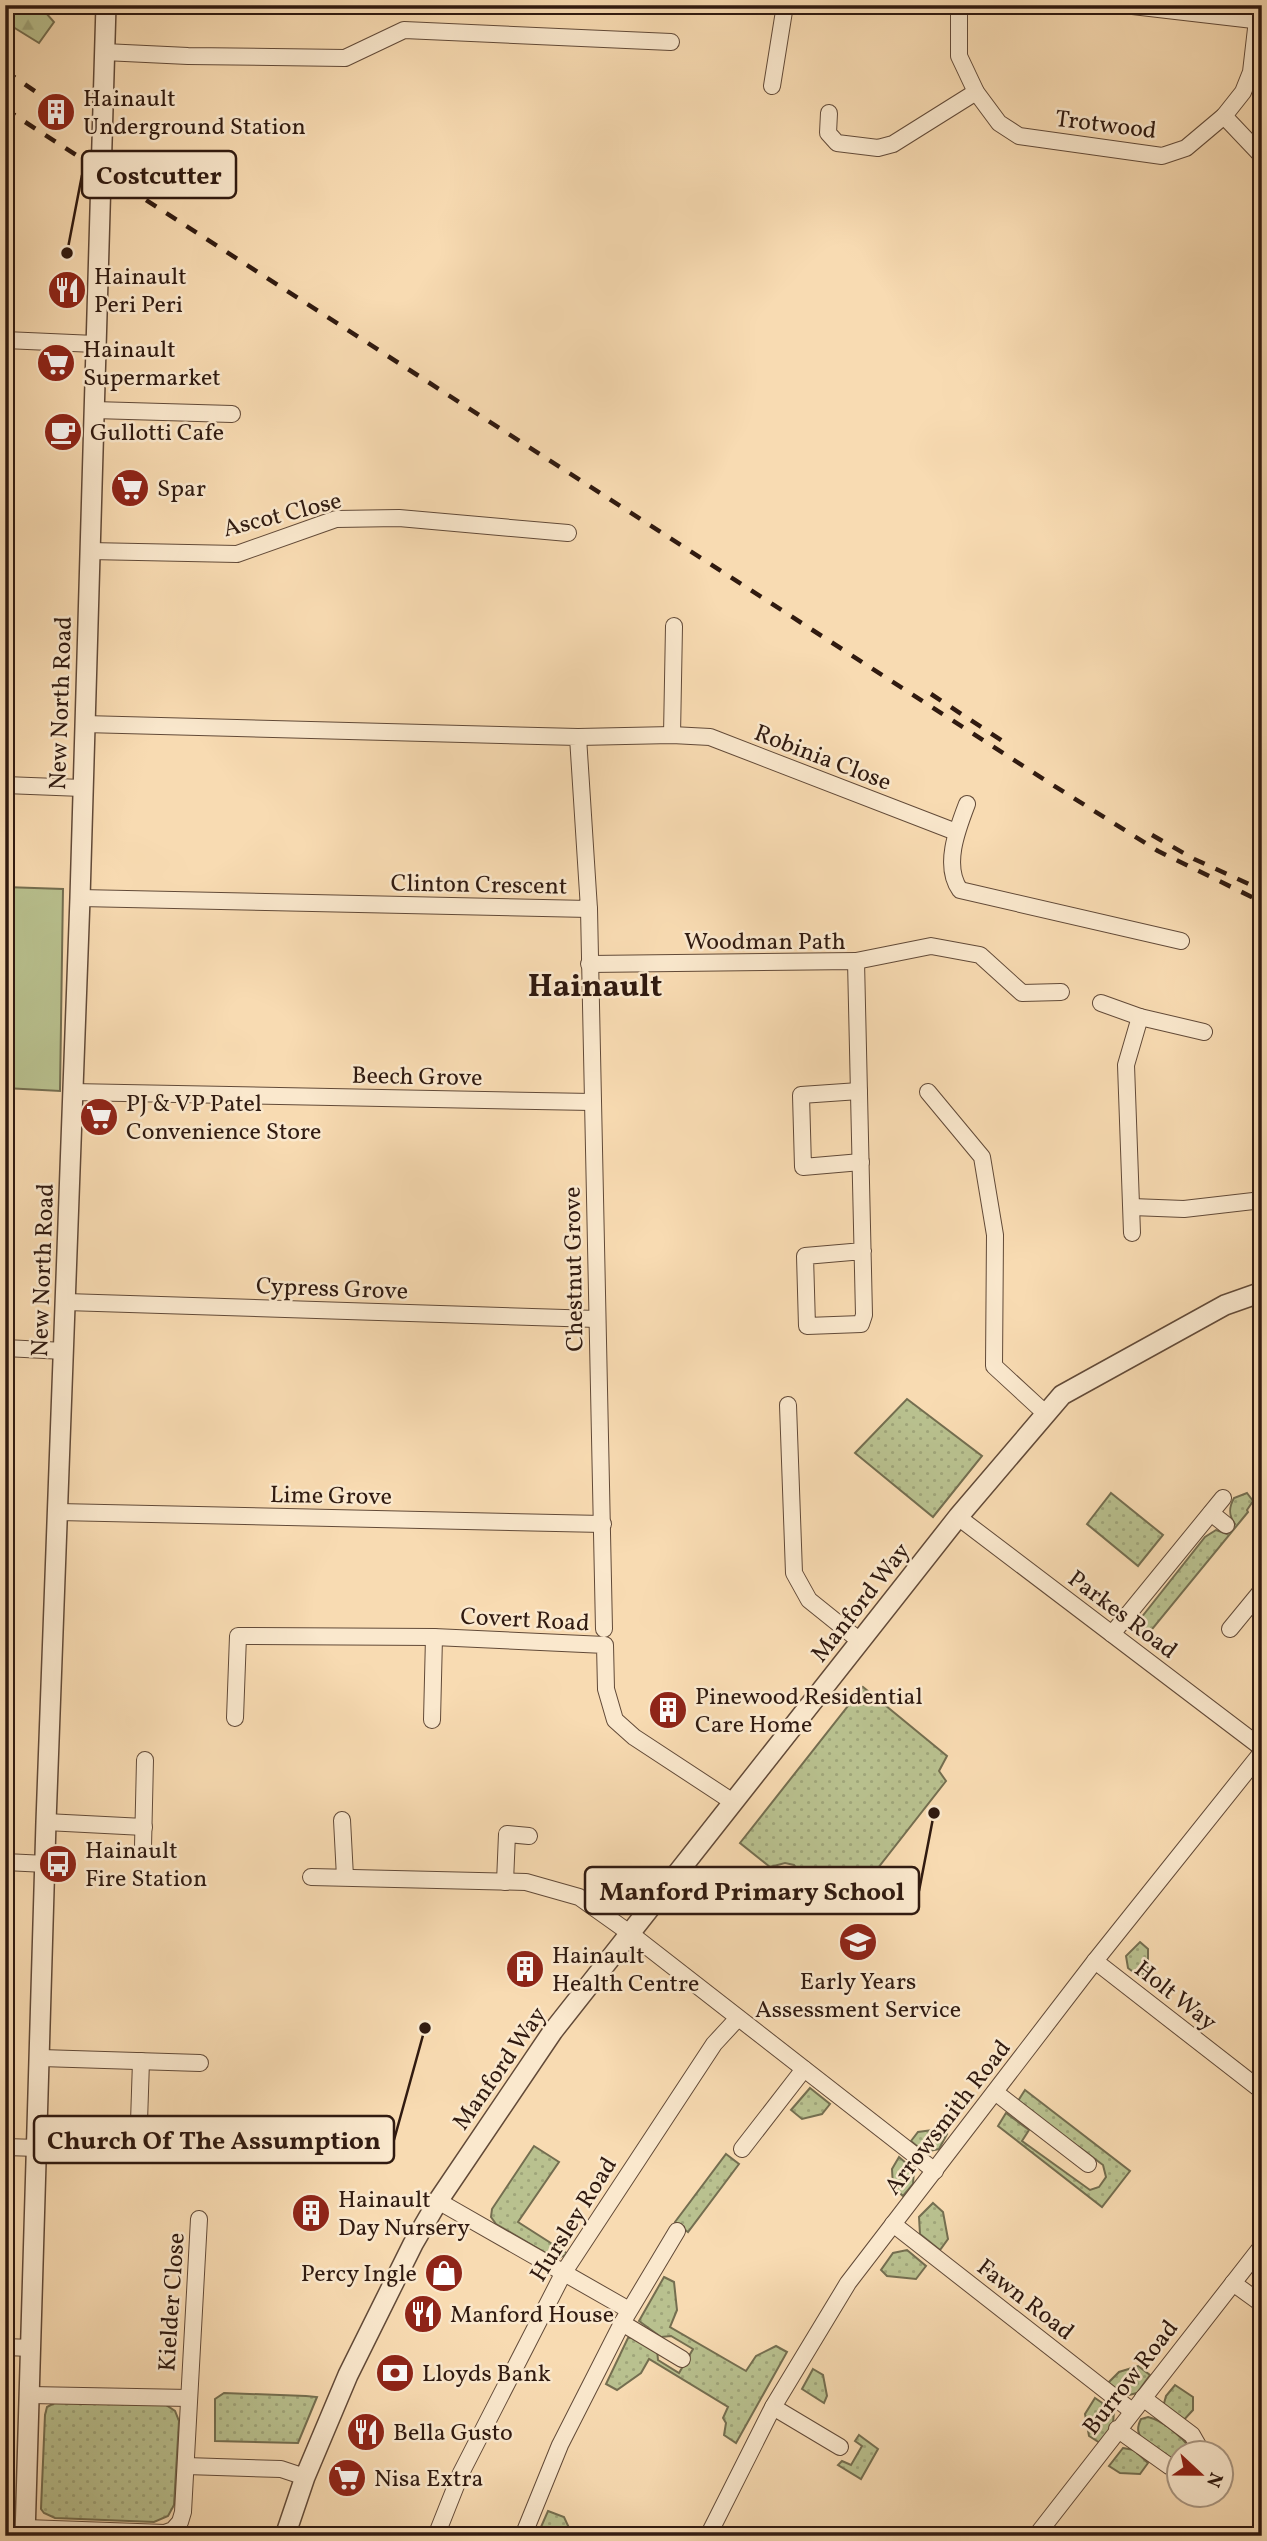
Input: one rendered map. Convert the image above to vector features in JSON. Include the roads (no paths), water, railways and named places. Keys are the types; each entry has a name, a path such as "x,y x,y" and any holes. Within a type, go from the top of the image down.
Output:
{"street":[{"name":"New North Road","path":"25,2532 80,898 106,5"},
{"path":"772,86 785,5"},
{"name":"Trotwood","path":"959,5 958,56 976,92 999,123 1019,136 1162,156 1186,148 1224,116 1243,92 1251,72 1260,21"},
{"path":"1124,5 1181,9 1260,21"},
{"path":"104,52 345,58 404,30 671,43"},
{"path":"829,113 828,133 837,143 878,148 893,144 976,92"},
{"path":"1224,116 1262,156"},
{"path":"5,340 95,344"},
{"path":"94,410 232,414"},
{"name":"Ascot Close","path":"89,551 237,554 336,519 399,518 568,533"},
{"path":"672,735 674,626"},
{"path":"84,724 578,737"},
{"name":"Robinia Close","path":"578,737 710,737 956,832"},
{"name":"Clinton Crescent","path":"80,898 589,909 578,737"},
{"path":"5,785 82,788"},
{"path":"967,804 956,832 952,878 960,891 1181,941"},
{"name":"Chestnut Grove","path":"589,909 604,1629"},
{"path":"856,961 931,946 980,955 1021,993 1060,992"},
{"name":"Woodman Path","path":"589,964 856,961 861,1162 863,1251 864,1315 861,1324 807,1326 805,1256 863,1251"},
{"path":"1101,1003 1140,1017 1204,1032"},
{"path":"1132,1233 1126,1065 1140,1017"},
{"path":"859,1091 801,1095 801,1107 803,1167 861,1162"},
{"name":"Beech Grove","path":"72,1092 592,1102"},
{"path":"928,1092 982,1157 995,1235 994,1366 1045,1413"},
{"path":"1132,1208 1184,1209 1262,1200"},
{"name":"Manford Way","path":"285,2536 305,2477 348,2375 413,2244 438,2201 553,2031 958,1517 1062,1395 1225,1305 1262,1292"},
{"name":"Cypress Grove","path":"66,1302 597,1319"},
{"path":"5,1348 64,1351"},
{"path":"788,1405 794,1573 809,1600 860,1641"},
{"path":"1112,1634 1223,1498"},
{"name":"Lime Grove","path":"58,1512 603,1524"},
{"path":"1211,1513 1226,1525"},
{"name":"Parkes Road","path":"958,1517 1262,1750"},
{"path":"1230,1629 1259,1599"},
{"name":"Covert Road","path":"235,1718 238,1636 434,1637 605,1645 606,1689 615,1720 634,1737 733,1802"},
{"name":"Covert Road","path":"432,1720 434,1637"},
{"name":"Arrowsmith Road","path":"708,2536 772,2407 848,2283 1095,1961 1262,1750"},
{"path":"143,1847 145,1760"},
{"path":"342,1820 345,1877"},
{"path":"47,1822 144,1827"},
{"path":"505,1882 507,1834 529,1836"},
{"path":"5,1862 46,1864"},
{"path":"311,1877 526,1882 579,1897 631,1934 935,2171"},
{"name":"Holt Way","path":"1095,1961 1262,2091"},
{"name":"Hursley Road","path":"436,2536 461,2473 564,2272 714,2044 738,2018"},
{"path":"41,2058 200,2063"},
{"path":"139,2122 141,2062"},
{"path":"742,2149 804,2069"},
{"path":"995,2092 1088,2164"},
{"path":"5,2147 38,2148"},
{"path":"438,2201 564,2272 682,2359"},
{"name":"Kielder Close","path":"30,2395 189,2398 199,2219"},
{"name":"Fawn Road","path":"893,2224 1132,2411"},
{"path":"523,2536 560,2445 625,2316 677,2231"},
{"name":"Burrow Road","path":"1036,2536 1262,2246"},
{"path":"1233,2283 1262,2304"},
{"path":"5,2347 31,2348"},
{"path":"25,2532 165,2533 173,2530 180,2522 183,2512 189,2398"},
{"path":"1143,2398 1195,2440"},
{"path":"772,2407 840,2447"},
{"path":"1117,2429 1166,2464"},
{"path":"187,2466 281,2469 305,2477"}],"railway":[{"path":"5,71 54,104"},
{"path":"5,109 1048,782 1158,851 1262,902"},
{"path":"931,694 1004,742"},
{"path":"1152,835 1194,859 1262,890"}],"place":[{"name":"Hainault Underground Station","path":"56,112"},
{"name":"Costcutter","path":"67,253"},
{"name":"Hainault Peri Peri","path":"67,290"},
{"name":"Hainault Supermarket","path":"56,363"},
{"name":"Gullotti Cafe","path":"63,432"},
{"name":"Spar","path":"130,488"},
{"name":"PJ & VP Patel Convenience Store","path":"99,1117"},
{"name":"Pinewood Residential Care Home","path":"668,1710"},
{"name":"Manford Primary School","path":"934,1813"},
{"name":"Hainault Fire Station","path":"58,1864"},
{"name":"Early Years Assessment Service","path":"858,1942"},
{"name":"Hainault Health Centre","path":"525,1969"},
{"name":"Church Of The Assumption","path":"425,2028"},
{"name":"Hainault Day Nursery","path":"311,2213"},
{"name":"Percy Ingle","path":"444,2273"},
{"name":"Manford House","path":"423,2314"},
{"name":"Lloyds Bank","path":"395,2373"},
{"name":"Bella Gusto","path":"366,2432"},
{"name":"Nisa Extra","path":"347,2478"}],"district":[{"name":"Hainault","path":"595,985"}]}
